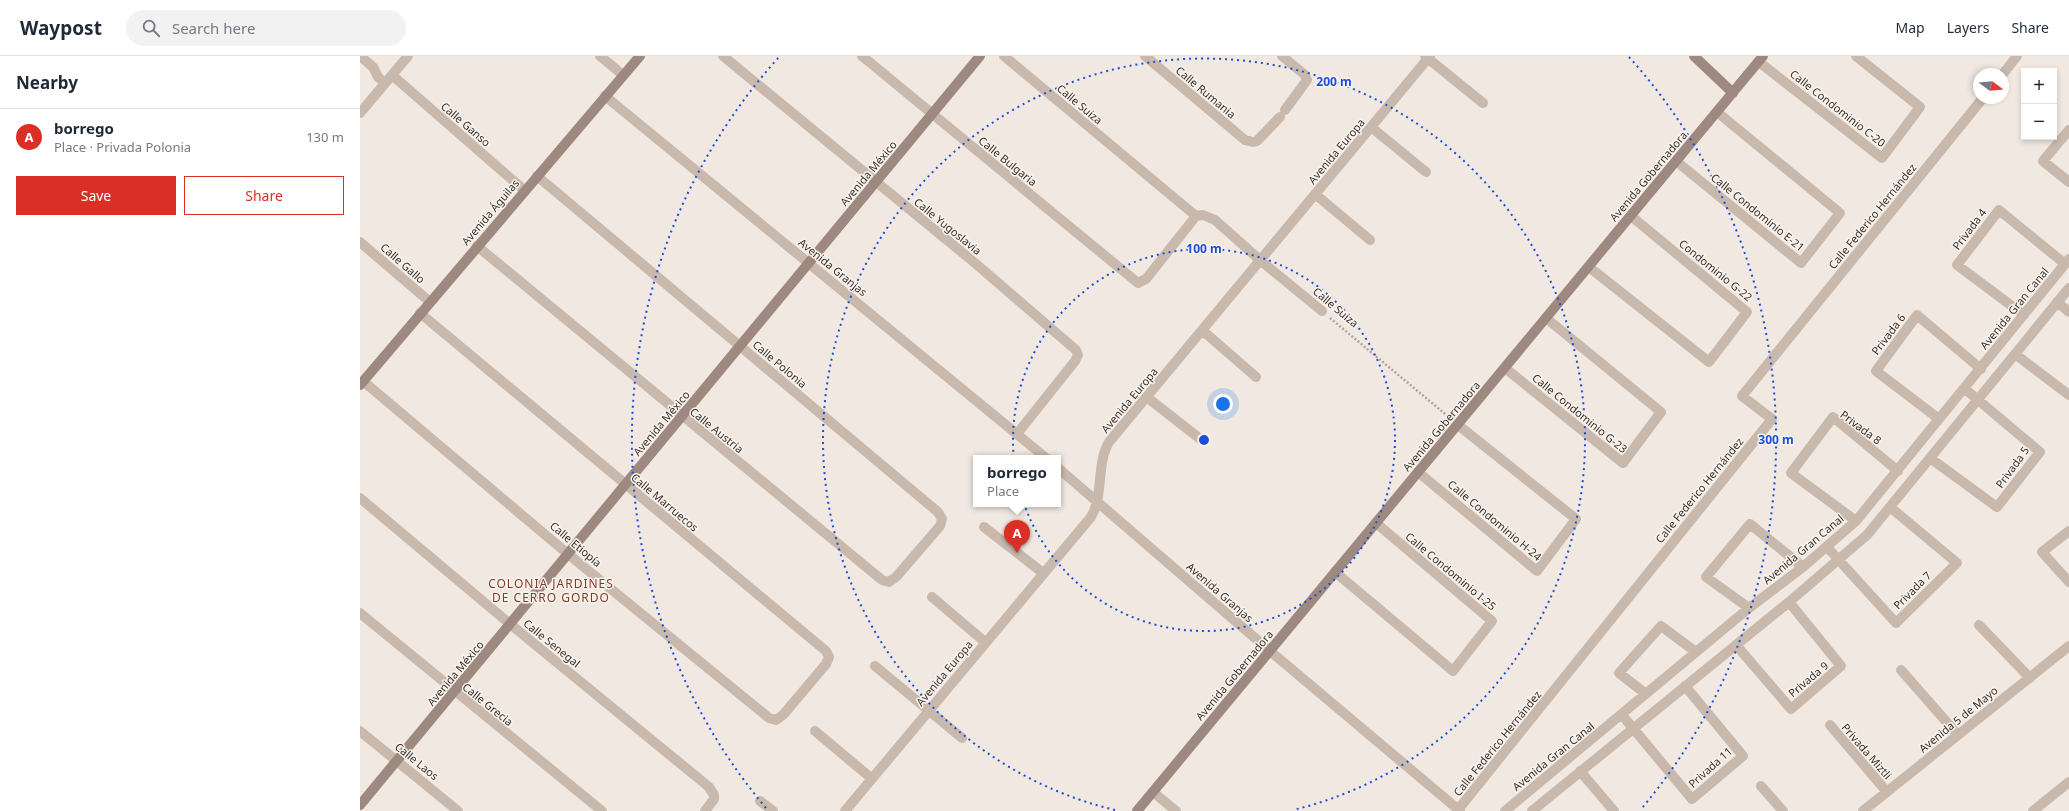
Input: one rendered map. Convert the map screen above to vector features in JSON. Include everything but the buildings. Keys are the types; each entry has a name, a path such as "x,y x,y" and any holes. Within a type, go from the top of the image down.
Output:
{"street":[{"path":"360,56 371,60 378,77 385,83"},
{"path":"360,112 408,56"},
{"path":"600,56 623,75"},
{"name":"Avenida Águilas","path":"362,383 524,190 640,56"},
{"name":"Calle Yugoslavia","path":"723,56 875,183 975,263 1076,350 1078,355 1075,361 1017,434"},
{"name":"Calle Bulgaria","path":"862,56 1135,281 1141,282 1146,279 1196,216"},
{"name":"Avenida México","path":"360,805 683,417 980,56"},
{"name":"Calle Suiza","path":"1004,56 1196,216 1203,215 1215,220 1261,261 1322,311"},
{"name":"Calle Rumania","path":"1144,56 1245,140 1253,142 1262,137 1307,80 1305,75 1282,56"},
{"path":"1694,56 1733,93"},
{"name":"Calle Condominio C-20","path":"1761,59 1882,158 1920,107 1856,56"},
{"path":"2008,68 2017,56"},
{"path":"1428,57 1483,103"},
{"name":"Avenida Europa","path":"845,811 1091,516 1097,501 1106,447 1428,57"},
{"name":"Avenida Gobernadora","path":"1137,811 1761,59"},
{"name":"Calle Ganso","path":"392,75 524,190"},
{"name":"Avenida Granjas","path":"605,96 1042,455"},
{"name":"Calle Federico Hernández","path":"1458,810 1772,418 1742,396 1978,104"},
{"name":"Calle Condominio E-21","path":"1676,161 1801,263 1840,213 1717,112"},
{"path":"1371,127 1426,172"},
{"path":"2069,130 2043,160 2069,182"},
{"name":"Calle Polonia","path":"537,176 941,515 942,519 940,526 896,577 889,582"},
{"path":"1315,194 1370,240"},
{"name":"Privada 4","path":"2024,315 1957,265 1998,210 2067,262"},
{"name":"Condominio G-22","path":"1588,267 1709,362 1748,312 1631,216"},
{"name":"Calle Gallo","path":"360,242 430,302"},
{"name":"Calle Austria","path":"477,246 882,580 889,582"},
{"name":"Avenida Gran Canal","path":"1505,811 1749,608 1803,567 1856,521 2067,262"},
{"path":"1532,811 1839,561 1867,535 2069,288"},
{"path":"2057,302 2069,312"},
{"name":"Calle Marruecos","path":"420,313 625,486 828,654 826,664 783,715 776,720"},
{"name":"Privada 6","path":"1939,419 1876,371 1917,315 1981,369"},
{"name":"Calle Condominio G-23","path":"1505,368 1623,463 1662,412 1546,318"},
{"path":"1202,330 1256,377"},
{"path":"2015,354 2069,395"},
{"name":"Calle Etiopía","path":"362,383 768,718 776,720"},
{"name":"Privada 5","path":"1930,458 1997,507 2040,452 1965,389"},
{"path":"1148,398 1204,442"},
{"name":"Privada 8","path":"1856,521 1791,473 1833,417 1898,471"},
{"name":"Calle Condominio H-24","path":"1418,472 1537,571 1576,519 1458,424"},
{"name":"Avenida Granjas","path":"1061,471 1270,651 1458,810"},
{"name":"Calle Senegal","path":"360,498 510,624 709,787 714,795 714,799 705,811"},
{"name":"Privada 7","path":"1827,547 1896,622 1957,563 1890,507"},
{"name":"Calle Condominio I-25","path":"1335,572 1453,671 1492,621 1376,523"},
{"path":"1749,608 1706,577 1750,524 1803,567"},
{"path":"984,527 1043,573"},
{"path":"2069,531 2042,552 2069,582"},
{"path":"932,597 985,642"},
{"name":"Privada 9","path":"1736,645 1791,709 1841,666 1789,602"},
{"name":"Calle Grecia","path":"360,613 454,692 602,811"},
{"path":"1979,625 2030,678"},
{"path":"1646,694 1619,673 1661,626 1696,652"},
{"name":"Avenida 5 de Mayo","path":"1863,811 2069,646"},
{"path":"875,666 962,738"},
{"path":"1901,670 1958,735"},
{"name":"Privada 11","path":"1622,715 1692,799 1742,756 1685,686"},
{"name":"Privada Miztli","path":"1830,725 1887,792"},
{"name":"Calle Laos","path":"360,731 458,811"},
{"path":"816,731 871,778"},
{"path":"1580,771 1614,811"},
{"path":"2033,811 2069,782"},
{"path":"1761,786 1783,811"},
{"path":"1153,792 1176,811"},
{"path":"760,801 773,811"}],"path":[{"name":"Calle Suiza","path":"1322,311 1458,424"}],"place":[{"name":"borrego","path":"1017,553"}],"district":[{"name":"COLONIA JARDINES DE CERRO GORDO","path":"551,590"}]}
